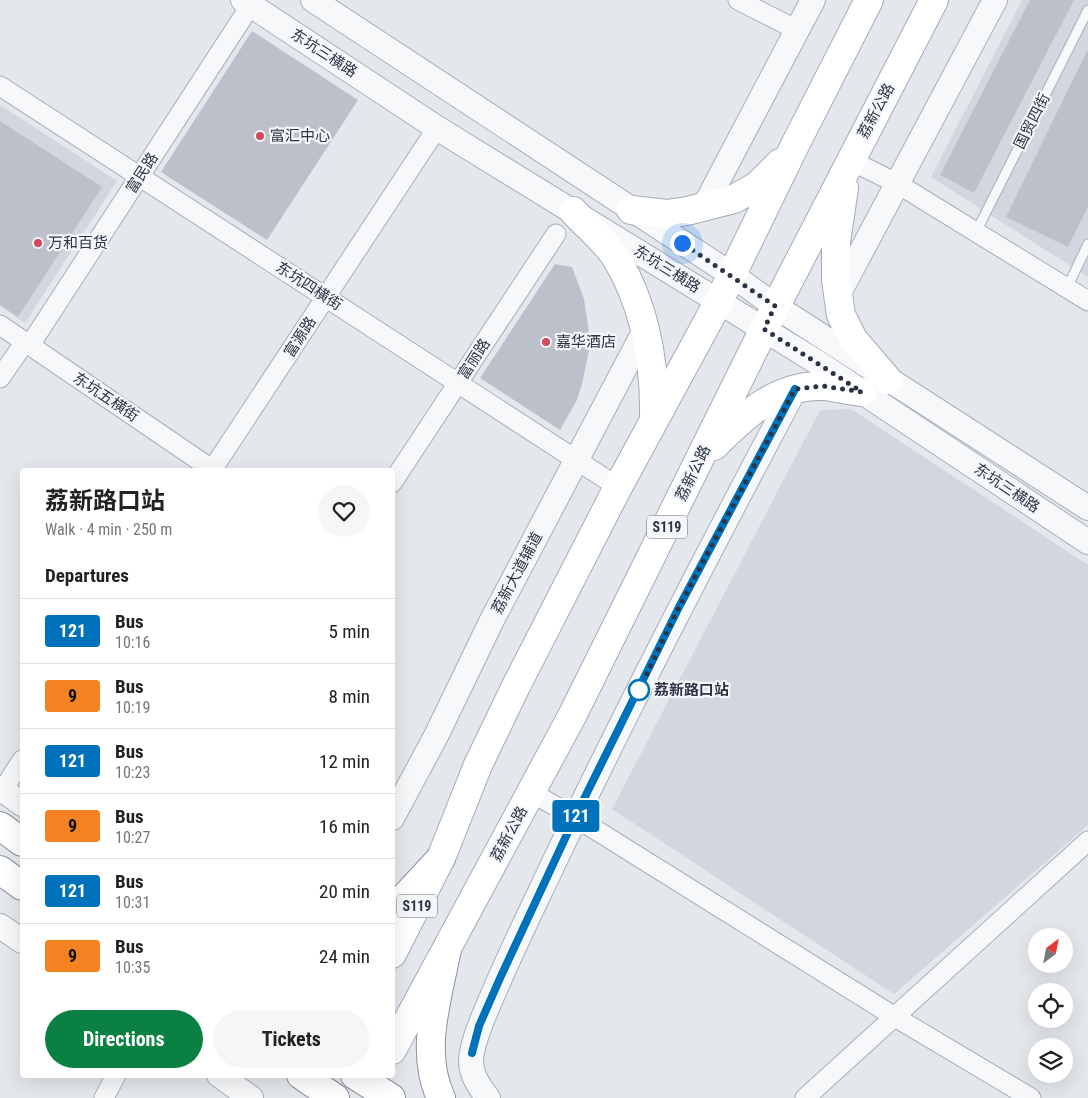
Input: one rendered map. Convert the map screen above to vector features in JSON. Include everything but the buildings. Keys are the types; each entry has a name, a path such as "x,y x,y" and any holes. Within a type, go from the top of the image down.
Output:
{"main road":[{"name":"S119","path":"395,948 442,858 478,765 525,668 618,486 719,302 791,152 870,0"},
{"name":"荔新公路","path":"395,1044 532,793 769,318 934,0"},
{"path":"632,210 667,214 734,199 757,186 791,152"},
{"path":"850,160 836,242 836,280 840,315 853,339 888,380"},
{"path":"573,211 614,254 629,283 645,330 651,358 654,393 653,421"},
{"path":"699,461 740,420 781,393 795,389 823,386 862,392"},
{"path":"0,826 20,841"},
{"path":"395,908 442,858"},
{"path":"0,870 20,885"},
{"path":"442,1098 435,1084 430,1064 430,1046 447,949"},
{"path":"306,1078 328,1090"}],"street":[{"name":"东坑三横路","path":"313,0 732,275 769,318 862,392 1088,542"},
{"path":"738,0 797,30"},
{"path":"704,207 813,0"},
{"path":"838,295 995,0"},
{"name":"东坑三横路","path":"249,2 437,128 719,302 769,318 888,380 1088,508"},
{"name":"富民路","path":"0,378 27,343 139,176 249,2"},
{"name":"东坑四横街","path":"0,86 618,486"},
{"name":"富源路","path":"213,468 437,128"},
{"path":"850,160 898,184 1088,301"},
{"name":"富丽路","path":"395,478 556,234"},
{"name":"东坑五横街","path":"0,325 209,468"},
{"name":"荔新大道辅道","path":"395,812 440,728 492,620 645,330"},
{"path":"488,1098 471,1070 472,1053 479,1026 575,817 679,607 795,389"},
{"path":"20,763 1,789 20,803"},
{"path":"532,793 575,817 895,1017 1031,1098"},
{"path":"805,1098 1088,841"},
{"path":"0,926 20,941"},
{"path":"104,1098 114,1078"},
{"path":"223,1078 250,1098"}],"lane":[{"name":"国贸四街","path":"976,232 1088,10"},
{"path":"1067,288 1088,244"}],"shaded area":[{"path":"1022,0 1088,0 1088,277 931,177"},
{"name":"万和百货","path":"0,105 117,181 25,323 0,306"},
{"path":"851,409 1088,565 1088,825 894,994 612,809 820,410"}],"bus line":[{"name":"121","path":"472,1053 479,1026 575,817 679,607 795,389"}],"place":[{"name":"富汇中心","path":"260,136"},
{"name":"万和百货","path":"38,243"},
{"name":"嘉华酒店","path":"546,342"},
{"name":"荔新路口站","path":"639,690"}],"route":[{"path":"639,690 679,607 795,389 823,386 862,392 764,329 775,306 732,275 682,243"}]}
